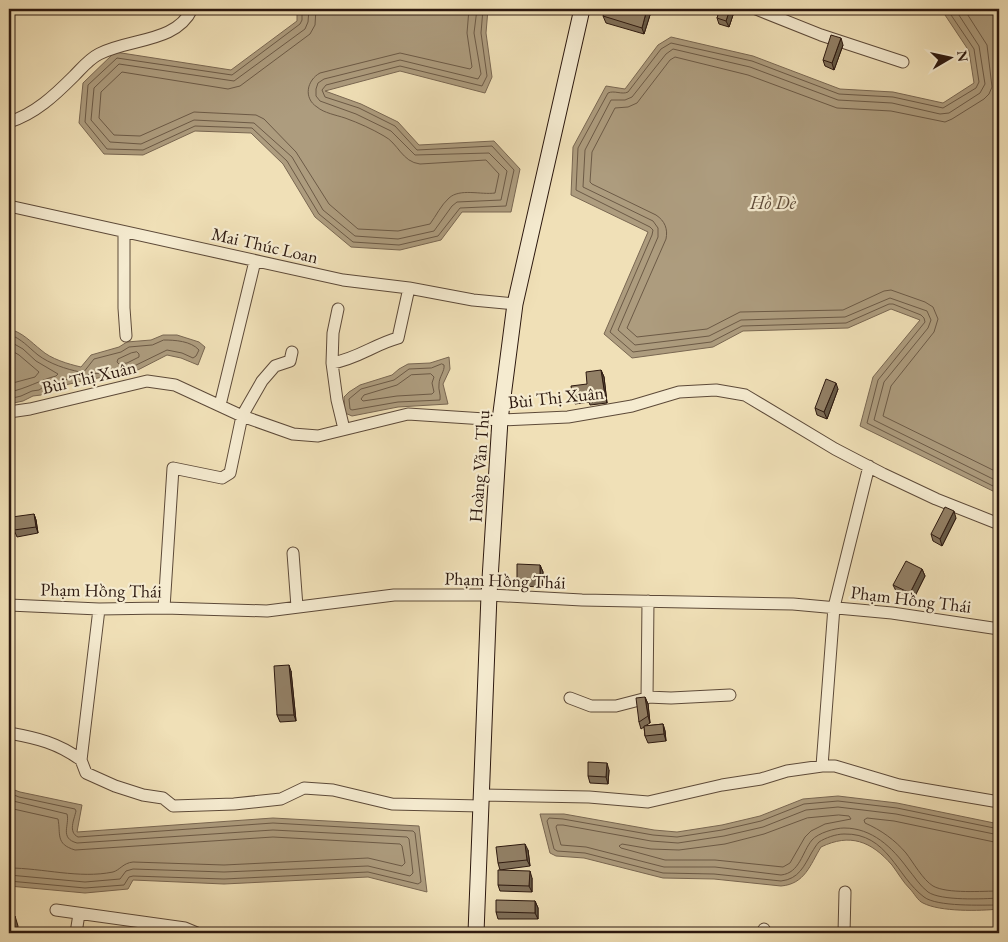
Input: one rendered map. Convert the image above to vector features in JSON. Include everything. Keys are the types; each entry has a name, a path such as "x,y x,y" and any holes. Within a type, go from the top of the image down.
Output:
{"main road":[{"name":"Hoàng Văn Thụ","path":"476,933 489,595 500,420 515,304 582,9"}],"street":[{"path":"9,122 31,113 59,91 91,59 122,44 176,29 188,18 192,9"},
{"path":"756,9 821,35 903,62"},
{"name":"Mai Thúc Loan","path":"9,206 343,280 409,288 473,300 515,304"},
{"path":"124,233 123,281 126,336"},
{"path":"220,405 255,261"},
{"path":"332,363 346,361 382,342 398,338 409,288"},
{"path":"338,309 333,333 332,363 337,400 344,429"},
{"path":"164,608 174,468 222,478 230,473 242,416 262,381 275,366 290,362 292,352"},
{"name":"Bùi Thị Xuân","path":"9,412 30,409 147,382 175,385 242,416 294,434 318,436 408,414 500,420 568,417 632,406 679,392 716,390 745,396 835,449 936,499 999,524"},
{"path":"822,766 834,608 869,466"},
{"path":"294,553 297,607"},
{"name":"Phạm Hồng Thái","path":"9,606 267,611 394,595 489,595 582,600 793,604 892,613 999,629"},
{"path":"647,697 648,601"},
{"path":"99,609 81,760 86,772 116,786 143,795 163,798 173,806 281,800 304,788 333,790 392,804 589,797 648,802 722,785 761,779 786,771 822,766 835,766 899,786 999,802"},
{"path":"570,698 591,706 616,706 647,697 671,698 730,695"},
{"path":"9,734 48,742 66,749 81,760"},
{"path":"844,933 845,892"},
{"path":"56,910 185,928 197,933"},
{"path":"76,933 79,914"}],"water":[{"path":"297,9 488,9 486,33 492,77 485,93 400,71 325,91 361,104 398,122 419,145 494,141 520,169 511,212 462,212 441,240 400,250 351,247 315,217 283,164 251,133 195,131 143,155 104,154 79,123 83,83 115,52 231,70 297,21"},
{"name":"Hồ Dè","path":"941,9 999,9 999,494 860,426 873,377 920,320 891,309 848,328 743,331 713,347 632,358 604,334 648,232 571,195 573,147 606,86 625,89 658,45 671,37 753,56 840,89 893,92 943,103 974,83 969,51"},
{"path":"9,329 22,335 50,356 65,363 81,367 91,355 119,347 127,342 151,340 163,335 177,335 199,342 205,347 198,365 167,355 130,374 90,379 49,389 41,395 9,404"},
{"path":"449,357 450,369 443,384 448,404 398,407 352,416 345,413 344,397 360,385 392,375 408,364 430,363"},
{"path":"9,788 82,805 77,832 273,818 419,826 427,892 368,877 224,884 133,880 128,889 85,893 9,886"},
{"path":"838,796 897,803 999,824 999,909 950,909 923,903 892,865 876,850 868,845 851,840 821,847 810,867 801,878 796,882 781,886 714,879 663,878 584,858 556,856 550,853 540,814 564,814 654,830 677,832 722,825 760,816 803,799"}],"building":[{"path":"605,9 647,9 642,28 603,16"},
{"path":"720,9 730,9 726,21 717,18"},
{"path":"831,35 841,38 832,63 823,60"},
{"path":"601,370 605,396 588,399 588,395 573,398 571,386 587,384 586,372"},
{"path":"826,379 836,383 824,412 815,408"},
{"path":"945,507 954,511 940,539 931,534"},
{"path":"34,514 36,527 14,530 12,517"},
{"path":"906,561 922,569 910,593 893,585"},
{"path":"517,564 540,565 540,580 517,579"},
{"path":"289,665 294,715 277,715 274,666"},
{"path":"645,697 648,716 639,722 636,698"},
{"path":"663,724 664,734 645,736 644,726"},
{"path":"588,762 607,763 606,777 588,776"},
{"path":"525,844 527,860 498,863 496,847"},
{"path":"498,870 530,871 529,886 498,885"},
{"path":"496,900 535,901 535,913 496,912"},
{"path":"9,914 15,916 11,933 9,933"}]}
